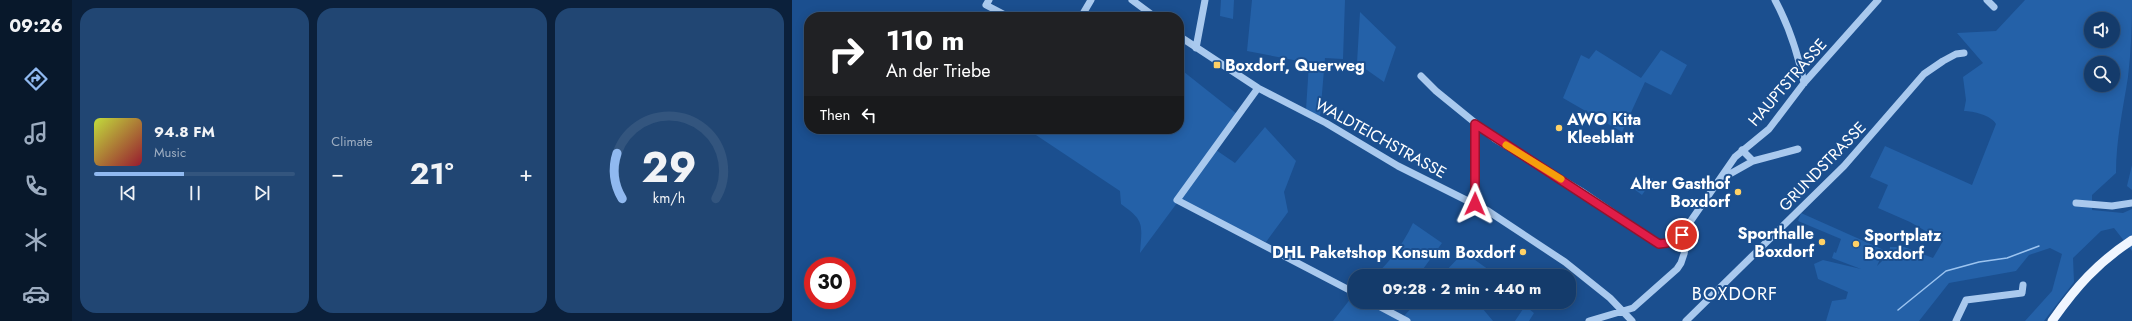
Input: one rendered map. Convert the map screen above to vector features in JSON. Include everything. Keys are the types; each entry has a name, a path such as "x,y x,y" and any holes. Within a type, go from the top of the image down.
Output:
{"main road":[{"path":"2052,321 2082,281 2107,258 2132,240"}],"street":[{"path":"989,0 986,5 999,12"},
{"path":"1084,12 1091,0"},
{"path":"1132,0 1148,12"},
{"path":"1196,48 1205,0"},
{"path":"1775,0 1786,22 1800,65 1804,84"},
{"name":"HAUPTSTRASSE","path":"1589,321 1633,308 1676,269 1681,263 1684,254 1686,235 1690,222 1719,180 1742,150 1769,129 1804,84 1878,0"},
{"path":"1987,0 1994,7"},
{"name":"WALDTEICHSTRASSE","path":"1184,40 1258,88 1326,123 1398,166 1475,204 1565,262 1610,298 1632,321"},
{"name":"GRUNDSTRASSE","path":"1686,321 1844,166 1924,74 1933,66 1956,54 1964,53"},
{"path":"1420,76 1477,125 1659,244 1667,243 1682,235 1686,235"},
{"path":"1258,88 1177,200 1348,289"},
{"path":"1475,204 1477,125"},
{"path":"1719,180 1753,161 1798,149"},
{"path":"1742,150 1753,161"},
{"path":"2076,203 2112,206 2132,204"},
{"path":"1956,321 1966,300 2022,294 2023,285"},
{"path":"1384,309 1407,321"}],"shaded area":[{"path":"1221,0 1234,0 1233,19 1220,16"},
{"path":"1252,0 1345,0 1343,59 1325,58 1320,117 1306,110 1309,63 1247,51"},
{"path":"2025,0 2132,0 2129,68 2118,137 2116,173 2092,195 2092,210 2123,213 2132,209 2132,251 2114,228 2101,231 2073,258 2074,282 2044,321 2025,321 2052,291 2062,254 2050,248 2029,255 2016,271 1949,283 1919,321 1826,321 1832,301 1846,299 1848,292 1818,279 1814,264 1823,260 1861,269 1832,258 1834,252 1836,253 1841,239 1798,221 1801,213 1884,250 1877,266 1889,254 1890,247 1904,247 1933,258 1943,241 1910,222 1878,208 1888,185 1870,177 1885,146 1972,185 1996,124 1986,116 1964,111 1966,100 1963,77 1983,63 1957,33 1996,31"},
{"path":"1360,12 1396,47 1384,82 1357,63"},
{"path":"1596,50 1641,78 1661,50 1687,65 1671,95 1645,82 1622,132 1563,98 1581,55 1589,59"},
{"path":"1184,72 1237,114 1216,150 1235,163 1265,127 1296,161 1284,192 1288,212 1266,242 1177,203 1140,253 1140,224 1138,219 1121,204 1120,191 1034,134 1184,134"},
{"path":"2132,165 2132,190 2127,186"},
{"path":"1643,173 1653,179 1642,195 1634,189"},
{"path":"1413,223 1442,243 1423,269 1381,269 1396,252"},
{"path":"1464,252 1488,269 1448,269"},
{"path":"1348,302 1348,309 1394,309 1392,311 1403,317 1410,309 1483,309 1493,321 1333,321"},
{"path":"1523,309 1529,309 1534,313 1529,321 1515,321"}],"waterway":[{"path":"1898,310 1946,271 1979,262 2007,258 2039,246"}],"slow traffic":[{"path":"1506,145 1561,179"}],"place":[{"name":"Boxdorf, Querweg","path":"1217,65"},
{"name":"AWO Kita Kleeblatt","path":"1559,128"},
{"name":"Alter Gasthof Boxdorf","path":"1738,192"},
{"name":"Sporthalle Boxdorf","path":"1822,242"},
{"name":"Sportplatz Boxdorf","path":"1856,244"},
{"name":"DHL Paketshop Konsum Boxdorf","path":"1523,252"}],"district":[{"name":"BOXDORF","path":"1735,294"}],"route":[{"path":"1475,204 1475,124 1495,139 1581,191 1659,244 1667,243 1682,235"}]}
